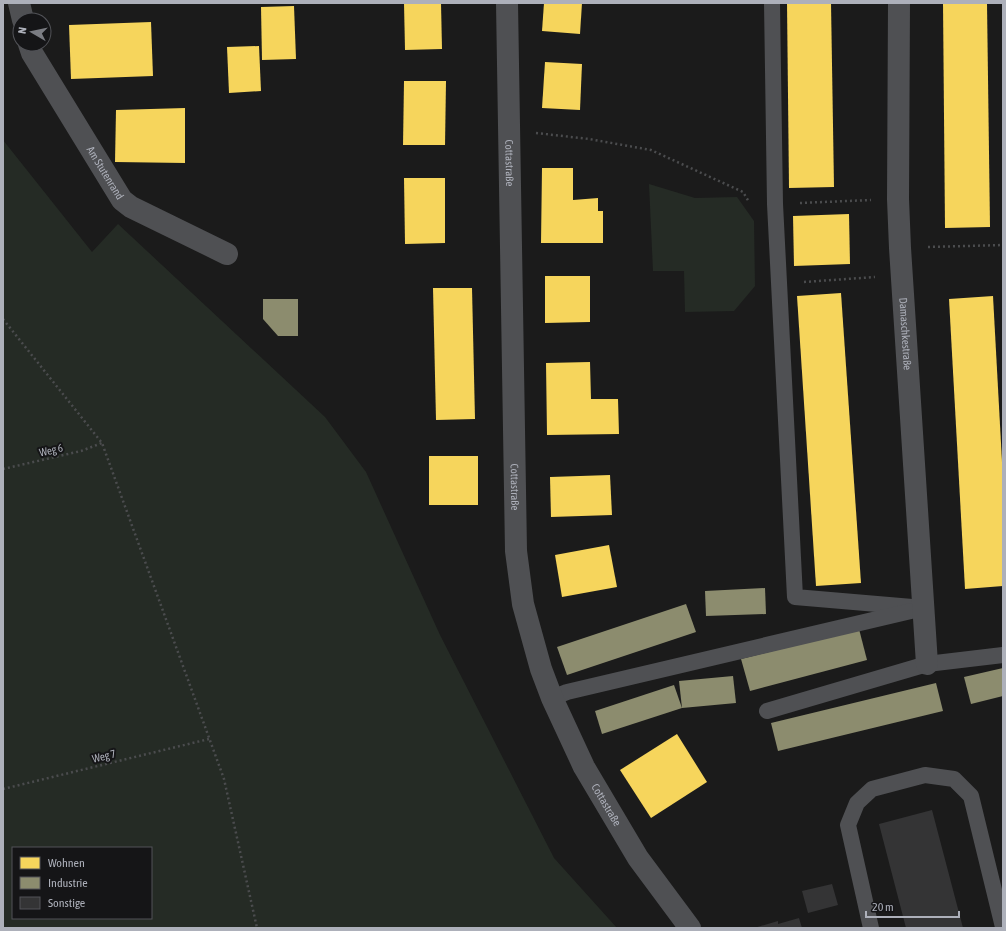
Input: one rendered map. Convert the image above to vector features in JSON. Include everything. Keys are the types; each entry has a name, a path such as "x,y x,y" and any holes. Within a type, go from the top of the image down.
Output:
{"street":[{"name":"Cottastraße","path":"507,3 516,551 523,604 541,669 552,698 584,767 631,845 690,928"},
{"name":"Damaschkestraße","path":"899,3 898,199 901,276 927,664"},
{"name":"Am Stutenrand","path":"32,52 122,200 131,207 228,254"}],"lane":[{"path":"772,3 775,204 795,597 924,608"},
{"path":"552,698 567,692 924,608"},
{"path":"767,711 927,664 1003,656"},
{"path":"871,928 848,825 857,803 872,789 925,776 954,780 971,796 1003,927"}],"path":[{"path":"508,129 589,139 651,150 743,192 752,206 898,199"},
{"path":"900,248 1003,245"},
{"path":"779,283 901,276"},
{"path":"3,319 102,443 224,779 257,928"},
{"name":"Weg 6","path":"3,469 81,451 102,443"},
{"name":"Weg 7","path":"3,789 209,739"}],"shaded area":[{"path":"3,140 92,252 118,224 325,417 366,472 440,635 554,858 617,928 3,928"},
{"path":"649,184 695,198 737,197 754,221 755,286 734,311 685,312 684,271 653,271"}],"building: Wohnen":[{"path":"404,3 441,3 442,49 405,50"},
{"path":"544,3 582,3 580,34 542,31"},
{"path":"787,3 831,3 834,187 789,188"},
{"path":"943,3 987,3 990,227 945,228"},
{"path":"294,6 296,59 262,60 261,7"},
{"path":"151,22 153,76 71,79 69,25"},
{"path":"259,46 261,91 229,93 227,47"},
{"path":"545,62 582,64 580,110 542,108"},
{"path":"404,81 446,81 445,145 403,145"},
{"path":"185,108 185,163 115,162 116,110"},
{"path":"542,168 573,168 573,200 598,198 598,211 603,211 603,243 541,243"},
{"path":"404,178 445,178 445,243 405,244"},
{"path":"849,214 850,264 794,266 793,216"},
{"path":"545,276 590,276 590,322 545,323"},
{"path":"433,288 472,288 475,419 436,420"},
{"path":"841,293 861,583 816,586 797,296"},
{"path":"993,296 1003,480 1003,586 965,589 949,299"},
{"path":"590,362 591,399 618,399 619,434 547,435 546,363"},
{"path":"429,456 478,456 478,505 429,505"},
{"path":"610,475 612,515 551,517 550,477"},
{"path":"609,545 617,587 562,597 555,555"},
{"path":"677,734 707,782 651,818 620,770"}],"building: Industrie":[{"path":"263,299 298,299 298,336 278,336 263,319"},
{"path":"765,588 766,614 706,616 705,591"},
{"path":"686,604 696,632 567,675 557,647"},
{"path":"859,629 867,660 750,691 741,659"},
{"path":"1003,668 1003,696 971,704 964,677"},
{"path":"733,676 736,703 682,708 679,681"},
{"path":"936,683 943,711 778,751 771,723"},
{"path":"674,685 682,708 602,734 595,711"}],"building: Sonstige":[{"path":"932,810 963,928 906,928 879,824"},
{"path":"832,884 838,905 808,913 802,891"},
{"path":"799,918 802,928 754,928 778,921 778,924"}]}
